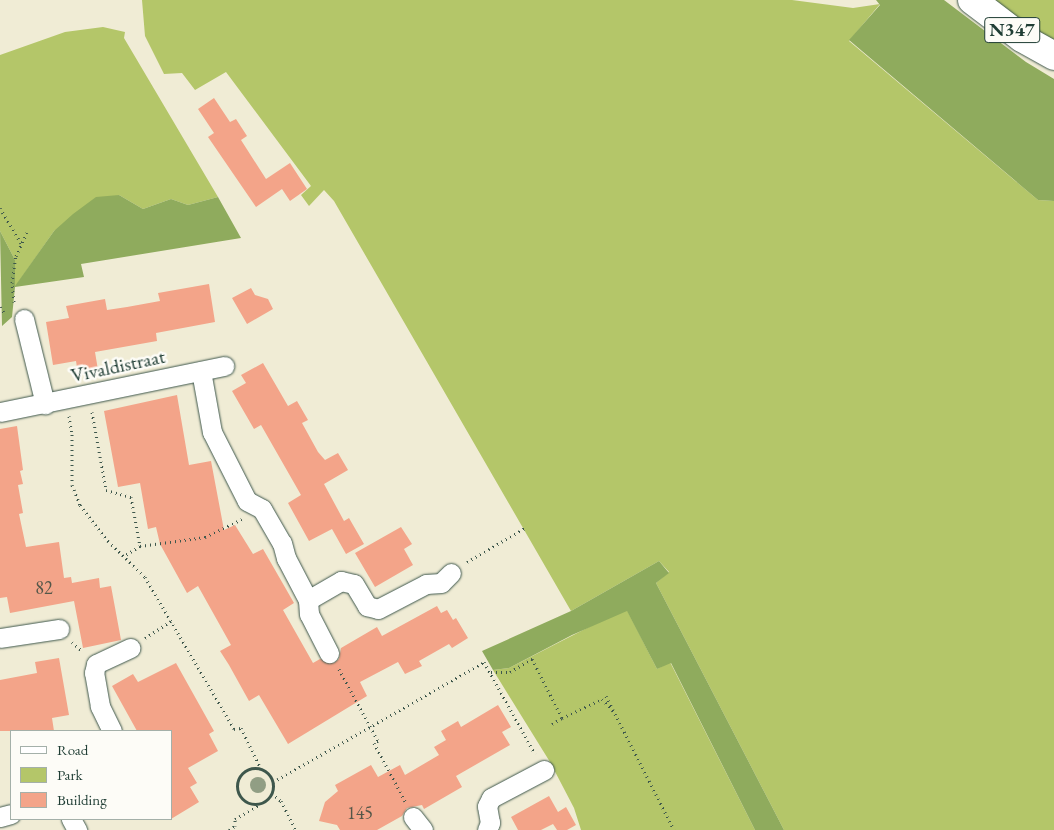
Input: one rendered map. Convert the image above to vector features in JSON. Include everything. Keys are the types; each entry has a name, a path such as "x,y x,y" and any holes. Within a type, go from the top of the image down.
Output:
{"main road":[{"name":"N347","path":"972,0 1022,38 1054,56"}],"street":[{"path":"24,319 44,404"},
{"name":"Vivaldistraat","path":"0,412 66,400 224,366"},
{"path":"201,371 212,432 247,501 262,509 308,600 309,614 329,653"},
{"path":"308,600 341,581 354,584 368,606 378,609 426,584 441,582 451,573"},
{"path":"0,638 59,630"},
{"path":"112,730 100,706 94,673 96,664 130,648"},
{"path":"487,830 490,822 487,806 491,798 544,770"}],"path":[{"path":"0,208 21,243"},
{"path":"24,319 17,312 12,283 21,243 27,232"},
{"path":"89,394 106,490 131,497 140,546"},
{"path":"66,400 72,434 72,485 80,504 145,578 234,729 241,728 261,769 272,782 272,793 264,802 236,819 236,826 229,830"},
{"path":"124,556 140,546 205,537 262,509"},
{"path":"451,573 525,528"},
{"path":"130,648 171,621"},
{"path":"59,630 96,664"},
{"path":"329,653 378,741 374,743 418,823"},
{"path":"490,672 510,672 532,660 562,718"},
{"path":"272,782 484,662 544,770"},
{"path":"606,696 674,830"},
{"path":"552,724 602,699 615,713"},
{"path":"261,769 244,772 238,787 247,802 264,802"},
{"path":"272,793 281,801 296,830"}],"green space":[{"path":"142,0 792,0 853,8 880,4 849,41 1038,200 1054,201 1054,830 784,830 656,583 669,572 659,561 571,611 334,201 324,190 309,206 301,195 311,186 226,72 195,90 182,73 164,74 145,36"},
{"path":"876,0 944,0 1026,62 1054,79 1054,201 1038,200 849,40 880,5"},
{"path":"993,0 1054,0 1054,43 1043,36"},
{"path":"103,27 125,32 124,38 218,197 188,205 171,199 143,209 119,195 54,231 15,287 15,260 0,231 0,55 65,32"},
{"path":"119,195 143,209 171,199 188,205 218,197 241,238 81,264 84,277 15,287 12,317 2,326 0,231 15,260 15,286 54,231 73,214 96,197"},
{"path":"659,561 669,573 656,583 784,830 755,830 671,663 657,669 627,611 572,635 509,668 493,670 482,651 571,611"},
{"path":"626,608 657,669 670,662 755,830 581,830 574,808 550,762 493,670 509,668"}],"building":[{"path":"214,98 230,122 236,119 247,136 241,140 266,179 290,163 307,189 290,201 282,189 256,207 208,137 214,133 198,109"},
{"path":"209,284 215,322 156,333 157,341 95,352 98,370 78,374 76,361 53,365 46,322 69,318 66,306 105,299 107,310 127,307 160,301 158,293"},
{"path":"251,288 255,295 268,299 273,309 247,324 232,298"},
{"path":"263,363 288,406 297,401 308,420 302,423 318,452 325,460 338,453 348,470 324,484 344,521 349,518 364,544 346,554 332,529 309,541 288,503 301,495 261,425 254,429 232,391 246,383 241,375"},
{"path":"177,395 189,465 211,461 224,530 235,525 253,554 263,549 294,603 283,610 313,663 320,659 334,663 339,659 341,648 377,627 382,636 437,606 441,613 447,610 453,620 456,618 468,638 452,648 449,644 419,661 422,666 405,674 398,662 360,682 367,696 288,744 259,695 249,701 220,651 231,645 198,586 187,593 160,544 156,527 148,529 140,483 118,487 104,411"},
{"path":"17,426 23,470 20,471 23,484 18,485 23,513 19,514 26,547 59,542 64,578 71,577 72,583 99,578 100,588 111,586 121,640 83,648 74,601 10,613 7,597 0,598 0,429"},
{"path":"401,527 412,544 404,549 413,565 375,587 355,553"},
{"path":"59,658 69,715 52,718 54,730 0,731 0,680 37,673 35,662"},
{"path":"176,663 214,731 209,734 218,751 188,768 197,783 190,787 199,802 172,818 172,730 136,730 112,686 133,674 138,682"},
{"path":"498,705 511,727 502,732 510,745 456,776 462,787 424,809 422,805 407,808 402,816 377,830 340,830 337,825 319,821 325,802 338,791 335,785 371,765 378,777 400,765 405,775 439,755 434,747 446,740 441,731 458,721 461,727"},
{"path":"549,796 558,812 566,807 576,825 567,830 557,830 553,824 541,830 518,830 511,817"}]}
